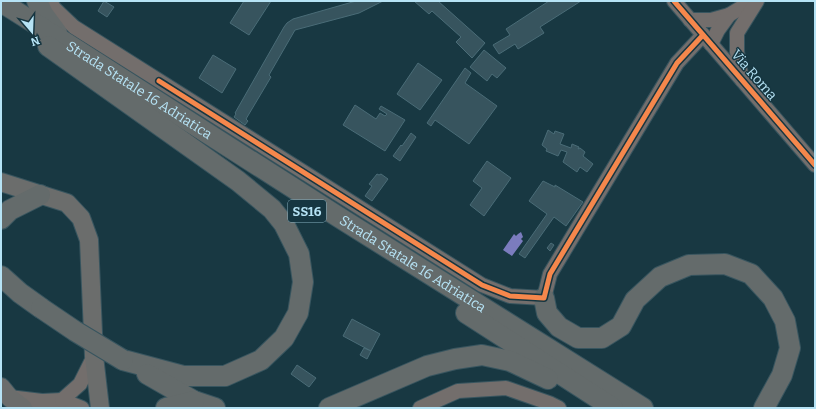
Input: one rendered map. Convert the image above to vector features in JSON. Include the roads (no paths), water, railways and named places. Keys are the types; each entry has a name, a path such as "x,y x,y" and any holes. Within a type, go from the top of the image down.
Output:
{"highway":[{"path":"37,1 44,14 63,41"},
{"name":"Strada Statale 16 Adriatica","path":"1,2 337,216 643,406"},
{"name":"Strada Statale 16 Adriatica","path":"1,16 30,33 613,408"},
{"path":"30,33 238,181 272,209 284,224 299,254 303,282 298,312 284,338 261,360 225,376 183,376 123,360"},
{"path":"1,219 10,210 40,195"},
{"path":"544,298 547,313 559,328 578,338 602,338 621,326 636,300 660,278 689,265 724,264 751,274 774,298 785,321 790,348 782,375 763,408"},
{"path":"1,276 20,293 75,331 194,401 215,408"},
{"path":"329,408 427,366 455,359 482,356 510,361 609,408"},
{"path":"166,408 194,401"}],"main road":[{"path":"1,182 67,203 81,218 90,240 94,356 100,408"},
{"path":"86,408 94,356"}],"street":[{"path":"50,1 54,8 74,27 482,285 510,296 544,298 550,274 677,63 718,30 729,15"},
{"name":"Via Roma","path":"674,1 815,165"},
{"path":"690,20 711,20 729,15 752,1"},
{"path":"707,39 727,40 737,33 757,1"},
{"path":"737,33 737,52 742,81"},
{"path":"62,400 80,384 94,356"},
{"path":"420,408 458,391 506,388 549,403 558,408"},
{"path":"9,397 42,401 62,400 82,408"}],"water":[{"path":"521,232 523,237 521,239 523,241 512,256 503,250 514,234 516,236"}]}
